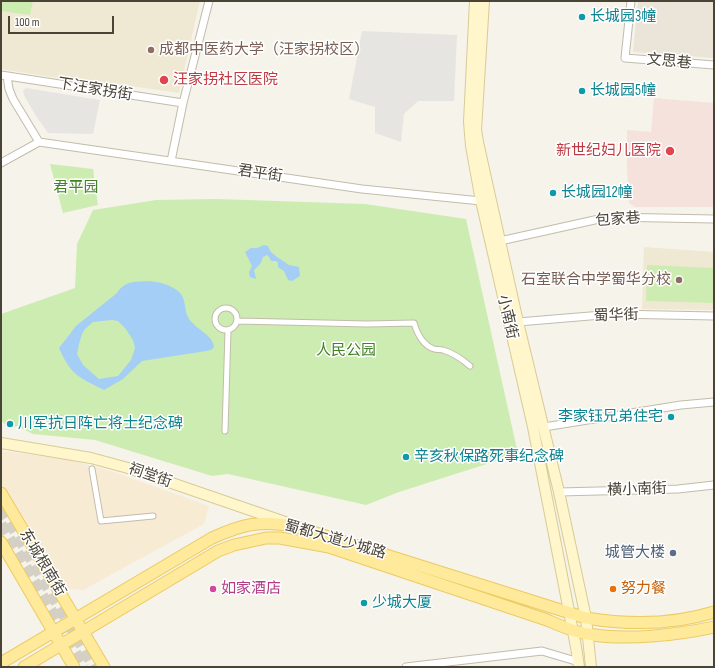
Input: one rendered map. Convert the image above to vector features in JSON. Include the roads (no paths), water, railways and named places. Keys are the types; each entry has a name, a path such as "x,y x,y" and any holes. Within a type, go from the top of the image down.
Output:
{"main road":[{"name":"小南街","path":"476,1 469,122 471,146 481,201 533,427 579,664"},
{"name":"小南街","path":"484,1 476,130 518,322 559,492 586,618 591,667"},
{"name":"祠堂街","path":"1,443 91,458 135,470 294,526"},
{"name":"东城根南街","path":"1,493 104,667"},
{"name":"蜀都大道少城路","path":"2,662 212,538 235,528 274,522 294,526 586,618 615,623 661,623 682,620 714,612"},
{"name":"蜀都大道少城路","path":"24,667 218,551 234,545 266,538 280,538 329,547 547,620 573,631 588,634 611,637 679,634 714,627"},
{"name":"东城根南街","path":"1,542 34,596 52,632 74,667"}],"street":[{"path":"171,161 183,103 209,1"},
{"name":"文思巷","path":"631,1 625,58 714,65"},
{"path":"1,163 39,142 13,99 4,75"},
{"name":"下汪家拐街","path":"4,75 183,103"},
{"name":"君平街","path":"39,142 362,189 481,201"},
{"name":"包家巷","path":"500,241 608,217 714,219"},
{"path":"223,308 231,309 236,314 238,321 234,328 228,331 220,329 214,319 217,312 223,308"},
{"name":"蜀华街","path":"518,322 614,314 714,316"},
{"path":"238,321 367,324 414,323 417,334 424,343 433,349 443,350 459,357 470,366"},
{"path":"225,431 228,331"},
{"path":"544,427 681,405 714,402"},
{"path":"92,469 101,522 152,516"},
{"name":"横小南街","path":"559,492 678,489 714,485"},
{"path":"406,667 542,650 579,664"}],"water":[{"path":"264,245 268,246 270,251 289,265 299,267 300,276 292,281 288,280 284,271 278,267 278,263 276,261 271,261 267,255 263,257 261,263 254,270 256,279 250,277 249,272 252,266 245,252 251,248 257,248"},
{"path":"150,281 173,287 181,294 188,317 194,325 207,335 213,342 214,347 211,350 142,361 123,379 104,390 76,374 67,364 59,348 76,326 127,284 131,282","holes":["112,320 118,321 133,340 135,348 131,360 118,376 99,379 83,365 77,354 82,334 93,322"]}],"tunnel":[{"path":"1,508 94,667"},
{"path":"1,524 84,667"}],"place":[{"name":"长城园3幢","path":"582,17"},
{"name":"成都中医药大学（汪家拐校区）","path":"151,50"},
{"name":"汪家拐社区医院","path":"164,80"},
{"name":"长城园5幢","path":"582,91"},
{"name":"新世纪妇儿医院","path":"670,151"},
{"name":"长城园12幢","path":"553,193"},
{"name":"石室联合中学蜀华分校","path":"679,280"},
{"name":"李家钰兄弟住宅","path":"671,417"},
{"name":"川军抗日阵亡将士纪念碑","path":"10,424"},
{"name":"辛亥秋保路死事纪念碑","path":"406,457"},
{"name":"城管大楼","path":"673,553"},
{"name":"如家酒店","path":"213,589"},
{"name":"努力餐","path":"613,589"},
{"name":"少城大厦","path":"364,603"}],"park label":[{"name":"君平园","path":"76,188"},
{"name":"人民公园","path":"346,351"}]}
